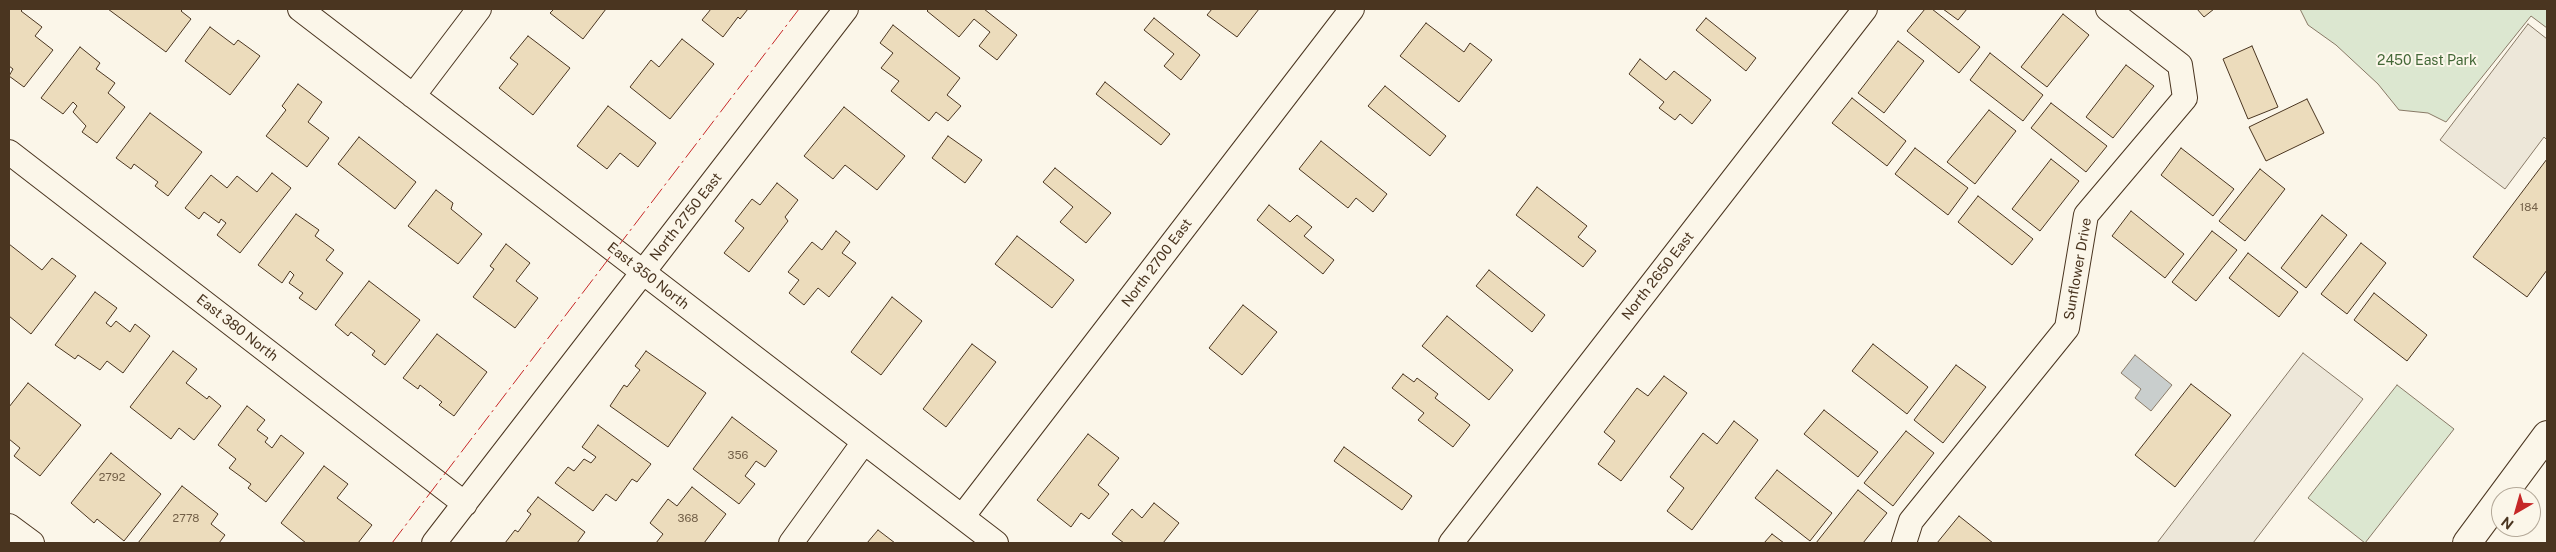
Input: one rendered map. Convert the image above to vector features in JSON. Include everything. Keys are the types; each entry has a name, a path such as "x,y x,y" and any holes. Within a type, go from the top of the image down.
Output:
{"street":[{"name":"East 350 North","path":"300,9 996,543"},
{"path":"413,96 479,9"},
{"name":"North 2750 East","path":"434,543 846,9"},
{"name":"North 2700 East","path":"962,517 1352,9"},
{"name":"North 2650 East","path":"1451,543 1865,9"},
{"name":"Sunflower Drive","path":"1904,543 1911,520 2067,328 2086,215 2185,98 2180,65 2108,9"},
{"name":"East 380 North","path":"9,152 465,504"},
{"path":"2467,543 2547,435"},
{"path":"792,543 864,442"},
{"path":"9,526 32,543"}],"green space":[{"name":"2450 East Park","path":"2300,9 2547,9 2547,28 2531,16 2446,122 2428,113 2399,110 2378,84 2336,45 2308,25"},
{"path":"2397,385 2454,429 2365,543 2308,498"}],"shaded area":[{"path":"2528,24 2547,39 2547,140 2544,137 2505,189 2440,140"},
{"path":"2303,353 2363,399 2253,543 2157,543"},
{"path":"2135,355 2172,385 2151,411 2135,398 2141,389 2121,373"}],"building":[{"path":"9,9 23,9 21,11 42,27 35,36 53,50 24,87 9,76 13,69 9,66"},
{"path":"108,9 183,9 181,11 191,19 166,52"},
{"path":"554,9 606,9 583,39 550,13"},
{"path":"711,9 748,9 740,19 738,17 723,37 702,20"},
{"path":"929,9 984,9 1017,35 997,60 979,46 990,32 974,19 959,37 927,11"},
{"path":"1212,9 1259,9 1237,37 1207,15"},
{"path":"1925,9 1932,9 1980,47 1959,73 1907,31"},
{"path":"1943,9 1967,9 1958,20"},
{"path":"2197,9 2214,9 2204,17"},
{"path":"2063,14 2089,35 2047,87 2021,67"},
{"path":"1154,18 1200,55 1181,80 1164,66 1174,54 1144,30"},
{"path":"1706,18 1756,58 1746,71 1696,30"},
{"path":"1426,23 1464,52 1470,43 1492,60 1459,102 1400,56"},
{"path":"893,25 960,78 947,95 961,106 948,121 936,112 929,121 891,91 899,81 881,68 893,53 880,43"},
{"path":"210,27 234,45 238,40 260,56 230,95 185,61"},
{"path":"528,36 570,68 533,115 499,88 518,64 510,58"},
{"path":"682,39 714,64 670,119 630,87 651,60 659,67"},
{"path":"1898,41 1924,61 1884,113 1858,93"},
{"path":"2252,46 2278,107 2248,119 2223,59"},
{"path":"80,47 100,63 96,69 115,83 108,93 125,107 97,143 82,132 86,126 73,112 77,106 73,102 63,114 41,98"},
{"path":"1990,53 2043,95 2023,121 1970,80"},
{"path":"1640,59 1666,80 1674,71 1711,100 1692,124 1680,114 1675,120 1659,108 1664,102 1629,74"},
{"path":"2126,65 2154,86 2113,138 2086,117"},
{"path":"1105,82 1170,134 1161,145 1096,94"},
{"path":"298,84 322,102 308,122 329,138 307,167 266,136 286,110 282,106"},
{"path":"1385,86 1446,136 1430,156 1368,106"},
{"path":"1852,98 1906,141 1887,166 1832,123"},
{"path":"2307,99 2324,133 2266,161 2249,127"},
{"path":"2051,103 2107,146 2086,172 2031,128"},
{"path":"608,106 656,143 638,167 620,153 607,169 577,146"},
{"path":"844,107 905,156 877,190 845,165 833,179 804,156"},
{"path":"1989,110 2016,131 1975,184 1947,162"},
{"path":"150,113 202,152 168,196 155,186 158,182 134,164 131,169 116,158"},
{"path":"948,136 982,160 965,183 932,158"},
{"path":"359,137 416,182 395,209 338,164"},
{"path":"1321,141 1387,194 1373,212 1356,198 1348,208 1299,169"},
{"path":"1915,148 1968,188 1948,215 1895,174"},
{"path":"2181,148 2234,189 2213,216 2161,175"},
{"path":"2051,159 2079,181 2040,231 2012,209"},
{"path":"2547,159 2547,270 2527,297 2473,257"},
{"path":"1055,168 1111,213 1086,243 1060,222 1073,207 1043,182"},
{"path":"2260,169 2285,189 2245,241 2219,221"},
{"path":"272,173 291,188 240,253 217,235 226,223 221,219 219,223 204,212 199,219 185,208 211,175 227,188 237,176 257,192"},
{"path":"777,183 798,200 785,217 788,221 749,272 724,253 744,228 735,221 752,199 760,205"},
{"path":"1537,187 1587,226 1578,237 1596,251 1583,267 1516,215"},
{"path":"436,190 453,203 451,209 482,234 458,264 408,226"},
{"path":"1978,196 2033,239 2012,265 1958,222"},
{"path":"1269,205 1290,222 1297,215 1312,227 1304,236 1334,260 1323,274 1257,220"},
{"path":"2131,211 2184,254 2165,278 2112,236"},
{"path":"296,214 319,230 315,236 334,250 326,260 343,273 316,310 299,298 303,293 289,283 294,275 290,271 282,283 258,265"},
{"path":"2322,215 2347,235 2306,288 2281,268"},
{"path":"836,231 850,242 842,253 856,263 829,297 818,288 804,305 789,293 799,280 788,272 812,242 822,250"},
{"path":"2212,231 2237,250 2196,301 2172,282"},
{"path":"1017,236 1074,280 1052,308 995,264"},
{"path":"2361,243 2386,263 2347,314 2321,294"},
{"path":"9,244 42,270 52,258 76,276 31,334 9,316"},
{"path":"506,244 530,263 516,281 538,298 515,328 473,297 494,269 490,266"},
{"path":"2248,253 2298,292 2279,317 2229,278"},
{"path":"1489,270 1545,315 1532,332 1476,286"},
{"path":"369,281 420,320 385,365 372,355 375,351 351,332 348,336 335,325"},
{"path":"95,292 117,308 106,323 111,327 116,321 130,332 135,324 150,336 123,373 107,361 100,370 78,355 75,359 55,345"},
{"path":"2374,293 2427,335 2407,361 2354,320"},
{"path":"892,297 922,321 881,375 851,352"},
{"path":"1243,305 1277,332 1242,375 1209,348"},
{"path":"1447,316 1513,370 1489,400 1422,346"},
{"path":"437,334 487,372 454,416 439,405 442,402 420,385 418,389 403,378"},
{"path":"972,344 996,362 946,427 923,409"},
{"path":"1873,344 1928,387 1907,414 1852,371"},
{"path":"173,351 197,369 186,383 207,399 209,396 221,406 194,440 179,428 171,439 130,407"},
{"path":"646,351 706,393 668,447 610,406 624,385 627,387 640,370 635,366"},
{"path":"1956,365 1986,387 1943,443 1914,420"},
{"path":"1403,374 1414,382 1417,378 1438,394 1435,398 1470,425 1453,447 1418,420 1424,413 1392,388"},
{"path":"1664,376 1687,393 1621,481 1598,464 1615,441 1604,432 1637,388 1648,396"},
{"path":"28,383 81,425 40,476 14,456 20,448 9,439 9,407"},
{"path":"2191,384 2231,415 2175,487 2135,455"},
{"path":"247,406 265,420 257,430 268,438 265,442 272,448 281,435 304,453 266,502 248,488 251,484 229,468 236,459 218,445"},
{"path":"1824,410 1878,452 1858,477 1804,434"},
{"path":"732,417 777,451 765,467 756,461 745,476 755,484 739,504 693,469"},
{"path":"1734,421 1758,440 1692,530 1667,511 1684,488 1670,477 1703,433 1717,444"},
{"path":"598,425 651,464 637,482 632,479 616,501 606,494 593,511 555,483 568,467 574,471 584,459 591,463 596,457 582,447"},
{"path":"1906,431 1934,453 1893,506 1864,483"},
{"path":"1088,434 1119,458 1098,485 1109,494 1089,519 1081,513 1071,527 1037,500"},
{"path":"1344,447 1412,496 1402,510 1334,461"},
{"path":"111,453 161,494 124,541 97,519 94,523 71,503"},
{"path":"324,466 348,484 337,498 372,525 358,543 306,543 281,523"},
{"path":"1777,470 1832,513 1810,541 1755,498"},
{"path":"182,486 218,514 211,524 225,535 219,543 138,543"},
{"path":"692,487 726,514 704,543 656,543 663,534 650,523 668,499 677,506"},
{"path":"1858,490 1887,513 1863,543 1816,543"},
{"path":"538,497 585,532 577,543 505,543 515,530 518,532 531,514 527,511"},
{"path":"1154,503 1179,523 1163,543 1124,543 1112,534 1132,509 1142,518"},
{"path":"1959,516 1993,543 1937,543"},
{"path":"878,530 895,543 867,543"},
{"path":"1772,534 1784,543 1764,543"}],"power":[{"path":"392,543 799,9"}]}
